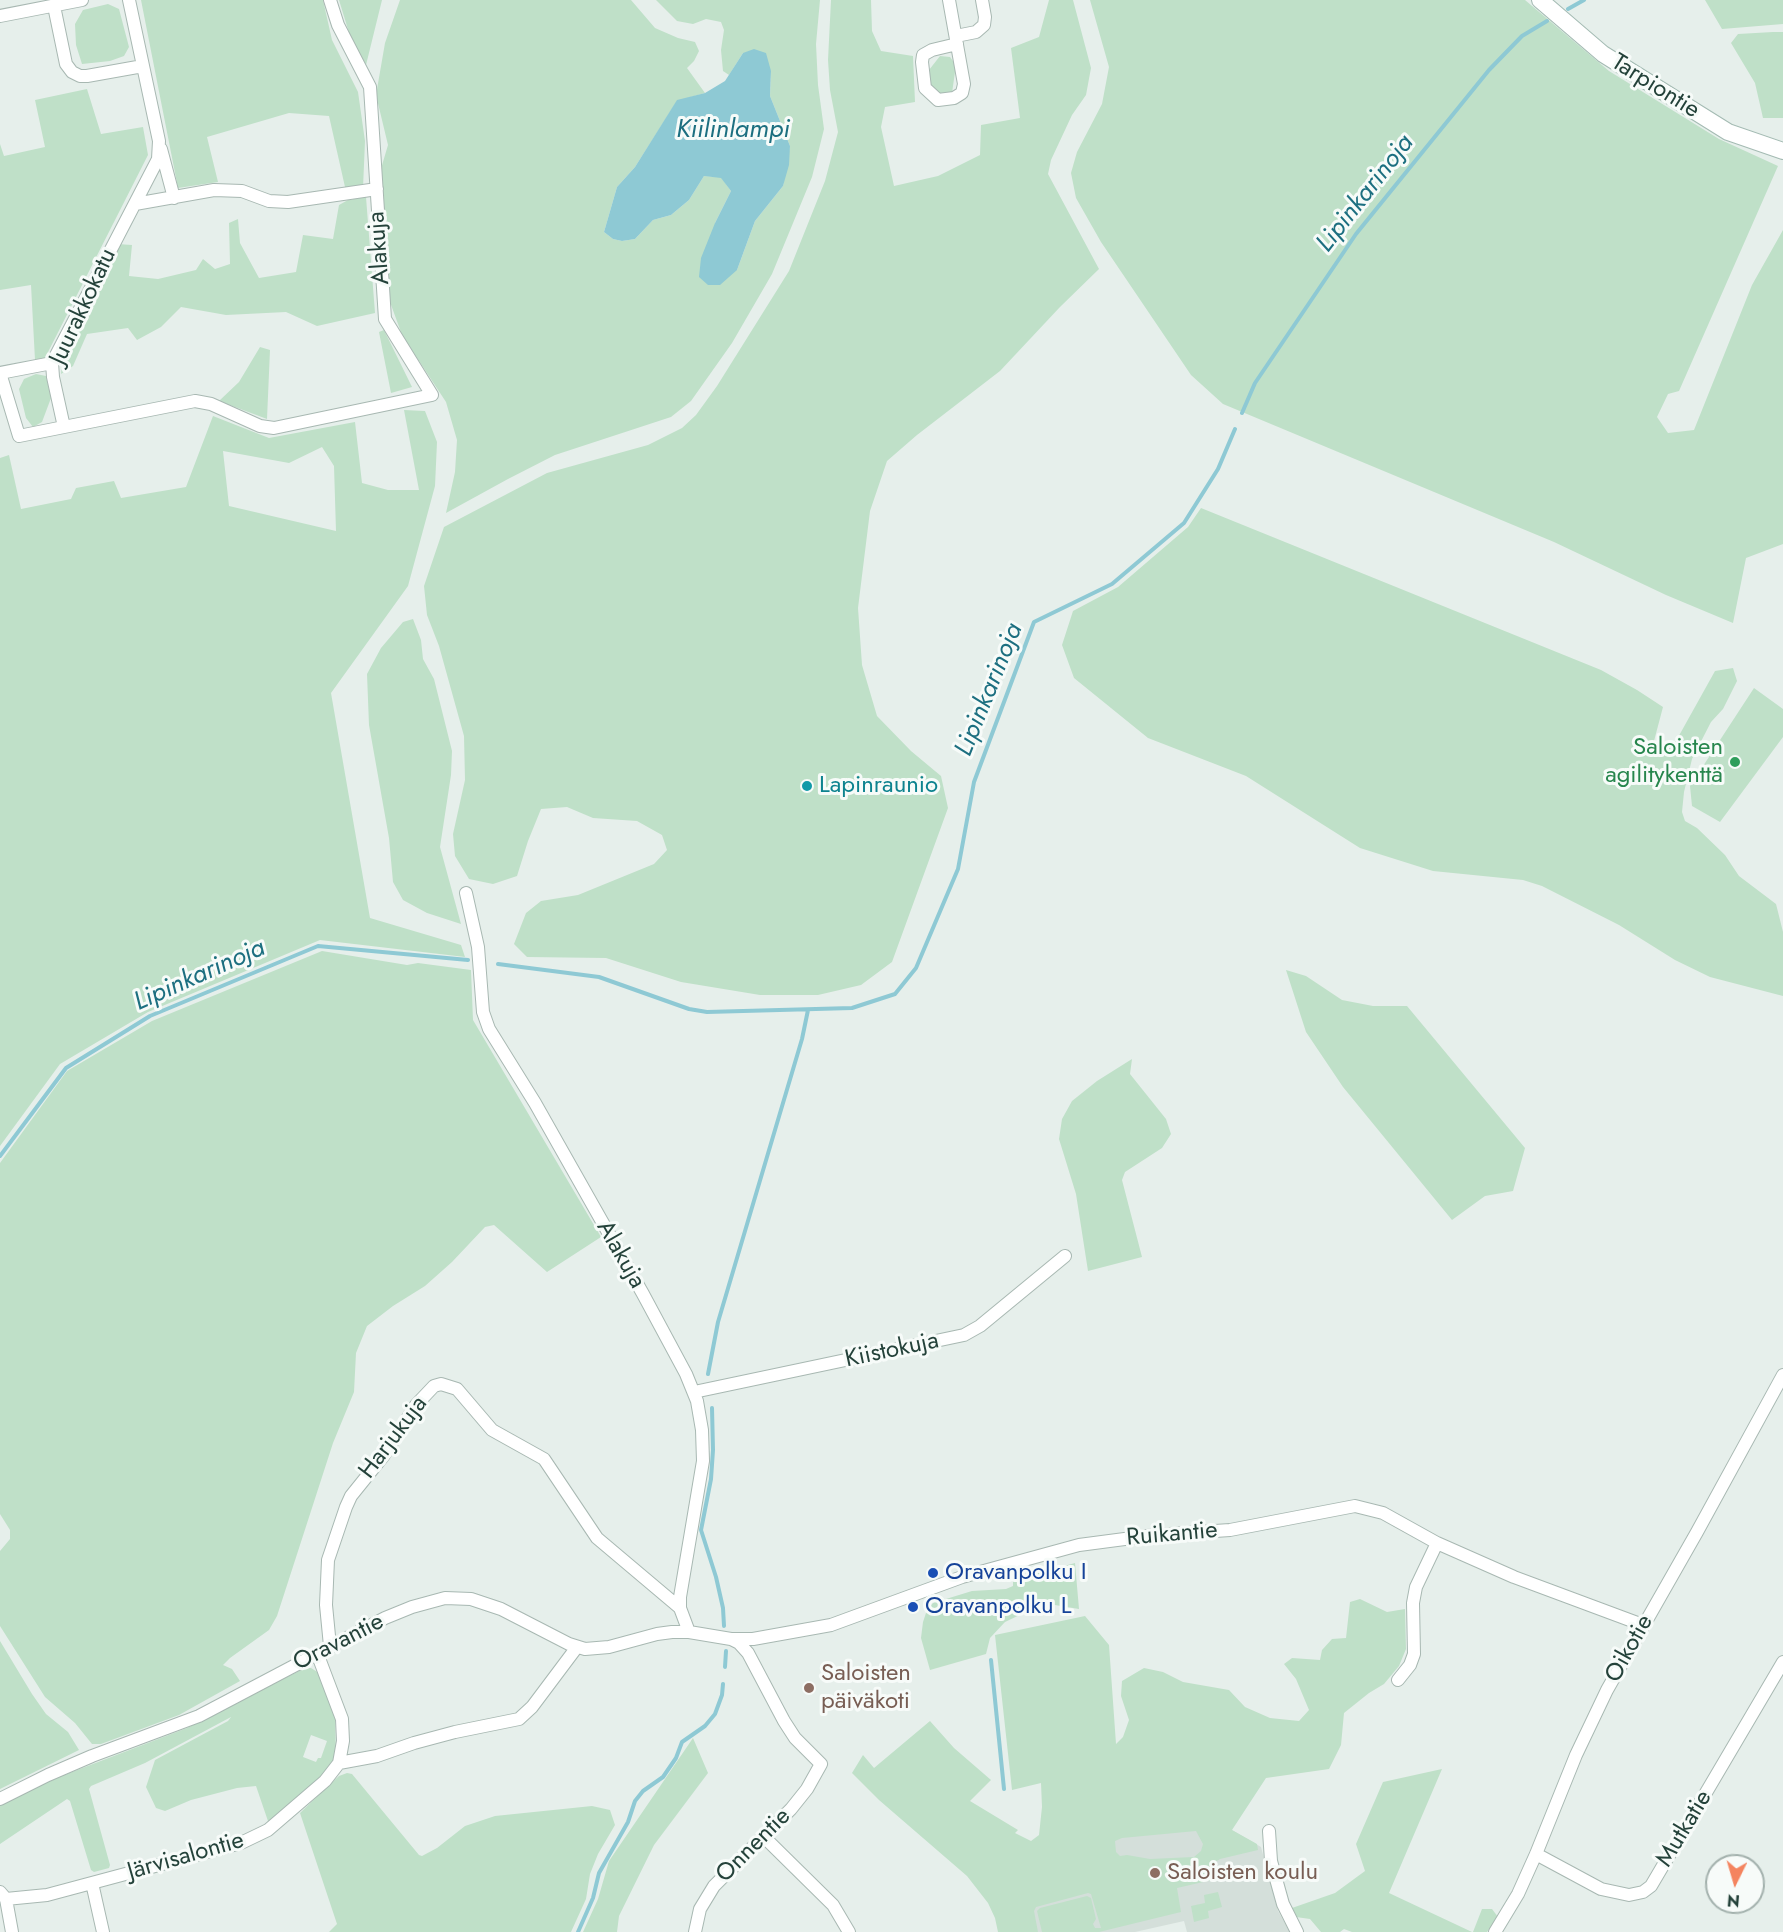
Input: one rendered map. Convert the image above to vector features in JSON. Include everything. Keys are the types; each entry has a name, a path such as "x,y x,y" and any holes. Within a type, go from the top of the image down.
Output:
{"street":[{"path":"0,16 82,0"},
{"name":"Juurakkokatu","path":"64,427 52,363 158,159 159,141 129,0"},
{"name":"Alakuja","path":"64,427 195,401 211,404 260,426 274,428 432,395 386,319 369,87 338,25 330,0"},
{"path":"949,0 956,40 964,84 962,93 954,98 938,100 925,88 923,55 932,50 956,40 981,29 985,18 982,0"},
{"name":"Tarpiontie","path":"1540,0 1602,54 1728,132 1783,151"},
{"path":"54,6 66,64 72,72 80,76 87,76 143,66"},
{"path":"159,141 174,198"},
{"path":"135,204 214,190 242,191 269,201 288,202 377,189"},
{"path":"52,363 0,373 19,436 64,427"},
{"name":"Alakuja","path":"466,893 478,947 483,1012 489,1029 535,1103 643,1294 694,1392 702,1430 703,1461 683,1577 680,1608 689,1632"},
{"name":"Kiistokuja","path":"694,1392 964,1335 980,1326 1065,1256"},
{"name":"Oikotie","path":"1496,1932 1518,1894 1576,1755 1607,1690 1782,1378"},
{"name":"Harjukuja","path":"330,1646 325,1582 330,1551 346,1507 351,1496 384,1455 416,1405 434,1386 441,1384 457,1389 492,1430 544,1459 597,1538 680,1608"},
{"name":"Ruikantie","path":"689,1632 731,1639 753,1639 831,1625 962,1577 1079,1545 1155,1535 1230,1530 1346,1506 1374,1510 1437,1543 1514,1576 1642,1625"},
{"path":"1398,1680 1410,1665 1414,1654 1412,1610 1416,1587 1437,1543"},
{"name":"Oravantie","path":"0,1799 92,1756 199,1716 385,1618 412,1607 445,1598 482,1602 501,1609 577,1647 599,1649 657,1634 689,1632"},
{"name":"Onnentie","path":"695,1932 700,1909 714,1886 799,1799 821,1764 795,1738 748,1653 739,1643 731,1639"},
{"path":"317,1653 342,1719 343,1742 339,1763 377,1756 455,1732 519,1719 532,1707 577,1647"},
{"name":"Mutkatie","path":"1536,1854 1608,1891 1629,1895 1643,1892 1651,1886 1783,1662"},
{"name":"Järvisalontie","path":"12,1932 3,1896 47,1894 256,1837 268,1830 325,1781 339,1763"},
{"path":"1269,1831 1271,1861 1283,1904 1297,1932"},
{"path":"763,1836 833,1905 849,1932"},
{"path":"92,1883 103,1932"}],"shaded area":[{"name":"Saloisten koulu","path":"1232,1830 1261,1847 1278,1911 1290,1932 1187,1932 1184,1921 1135,1932 1013,1932 1006,1879 1120,1832"}],"green space":[{"path":"141,0 323,0 332,40 358,92 365,141 363,188 345,187 329,116 289,113 207,137 218,182 178,188"},
{"path":"339,0 382,0 366,65 350,36"},
{"path":"400,0 631,0 655,28 678,38 695,42 699,51 687,68 705,93 677,101 635,167 617,187 604,232 613,239 622,241 635,239 653,220 671,215 689,200 704,176 721,177 731,191 715,223 737,270 755,221 783,186 790,146 770,96 771,71 743,53 729,75 723,71 721,50 724,30 721,22 706,19 693,24 677,21 656,0 820,0 816,44 818,85 824,129 812,177 772,274 732,343 691,401 671,417 555,455 446,513 455,472 457,440 446,402 402,335 386,291 380,172 388,145 376,95 385,43"},
{"path":"831,0 871,0 872,31 881,51 913,56 915,102 885,107 881,127 894,186 938,176 980,155 981,125 1020,118 1011,48 1039,37 1049,0 1073,0 1091,68 1086,95 1072,115 1051,160 1048,174 1099,269 1000,371 887,461 870,511 858,608 862,665 877,716 911,751 941,776 948,808 892,962 861,985 818,995 760,995 681,982 606,958 527,957 514,944 526,913 541,901 578,895 654,864 667,850 662,835 637,821 593,818 567,807 541,809 517,876 493,884 469,879 455,856 453,834 465,780 464,736 439,646 427,615 424,586 444,527 547,473 648,445 682,428 696,415 717,386 789,271 825,181 838,132 830,90 828,60"},
{"path":"1090,0 1525,0 1609,71 1719,139 1778,166 1679,391 1668,394 1657,417 1668,433 1694,430 1752,285 1783,230 1783,544 1746,558 1733,623 1666,595 1554,542 1223,404 1191,375 1101,242 1076,198 1071,173 1077,152 1102,104 1109,67"},
{"path":"1705,0 1783,0 1783,24 1722,29"},
{"path":"108,4 119,9 129,47 124,56 110,61 82,64 76,45 75,24 83,10"},
{"path":"1783,32 1783,118 1763,118 1755,83 1731,43 1738,34"},
{"path":"940,56 950,57 956,65 952,93 939,94 929,88 929,70"},
{"path":"87,89 101,134 143,127 148,155 45,358 35,360 31,285 0,290 0,144 4,156 45,147 35,100"},
{"path":"366,197 375,313 317,326 286,312 226,315 181,307 161,327 137,340 128,328 87,334 73,366 61,374 62,363 117,244 132,245 129,276 158,279 196,270 203,259 215,269 230,264 229,223 238,219 240,243 259,278 296,272 303,235 333,239 339,205 348,200"},
{"path":"384,330 412,387 391,393 379,332"},
{"path":"260,347 270,350 267,419 219,401 239,382"},
{"path":"36,374 46,376 51,398 42,422 33,427 26,418 19,389 24,379"},
{"path":"404,410 425,411 437,442 435,486 408,586 331,693 370,918 461,945 465,957 320,940 148,1012 60,1064 0,1146 0,458 9,455 21,509 71,499 76,488 114,481 121,498 186,487 213,416 269,438 355,422 362,483 388,490 419,490","holes":["322,447 334,466 336,531 229,506 223,451 289,463"]},
{"path":"1201,508 1601,670 1663,707 1654,741 1664,748 1676,741 1715,671 1733,668 1737,681 1723,709 1711,722 1692,759 1682,812 1685,821 1697,828 1725,855 1739,876 1776,904 1783,932 1783,996 1710,977 1675,960 1619,925 1542,886 1523,880 1433,871 1360,848 1246,776 1148,738 1074,678 1062,645 1073,611 1118,587 1188,527"},
{"path":"413,619 421,640 423,659 434,679 452,751 451,775 440,847 461,924 427,913 403,900 393,882 389,838 369,725 367,674 381,648 403,622"},
{"name":"Saloisten agilitykenttä","path":"1754,688 1783,709 1783,737 1720,822 1692,806 1690,786"},
{"path":"322,951 407,965 418,963 471,970 473,1020 601,1237 547,1272 494,1225 485,1227 452,1262 425,1286 367,1326 356,1353 354,1392 333,1443 277,1616 269,1630 223,1665 232,1669 240,1681 179,1715 101,1744 92,1744 75,1723 45,1697 0,1626 0,1551 10,1539 10,1530 0,1514 0,1163 67,1071 152,1021"},
{"path":"1286,970 1306,976 1342,1000 1373,1006 1407,1006 1525,1148 1513,1191 1485,1196 1452,1220 1343,1087 1306,1032"},
{"path":"1132,1059 1130,1074 1166,1119 1171,1134 1162,1148 1125,1172 1122,1180 1142,1257 1088,1271 1076,1194 1059,1139 1062,1119 1072,1101 1097,1081"},
{"path":"1075,1563 1079,1609 1055,1605 1028,1611 1005,1622 990,1638 986,1654 930,1670 921,1638 927,1610 933,1603 972,1591 1006,1589 1013,1586 1013,1580"},
{"path":"1360,1599 1387,1612 1405,1609 1406,1649 1399,1666 1384,1684 1344,1713 1341,1745 1329,1769 1266,1778 1232,1830 1257,1844 1258,1850 1220,1859 1212,1864 1214,1876 1212,1880 1177,1888 1181,1912 1099,1932 1042,1932 1037,1911 1040,1908 1087,1896 1091,1898 1096,1919 1093,1924 1095,1928 1101,1928 1091,1894 1088,1893 1036,1907 1034,1911 1038,1932 998,1932 988,1903 967,1876 879,1800 852,1773 863,1755 874,1768 930,1721 954,1748 991,1780 970,1801 1018,1830 1015,1833 1031,1841 1039,1835 1042,1807 1041,1783 1012,1790 995,1635 1085,1616 1109,1645 1116,1744 1123,1737 1129,1720 1121,1696 1122,1681 1144,1668 1163,1672 1183,1682 1229,1690 1245,1707 1270,1718 1299,1721 1309,1710 1296,1679 1284,1664 1292,1658 1320,1660 1322,1650 1332,1639 1346,1638 1350,1602","holes":["1196,1831 1203,1844 1201,1851 1194,1857 1150,1859 1120,1856 1116,1852 1115,1841 1122,1838"]},
{"path":"0,1641 46,1714 68,1732 79,1750 0,1789"},
{"path":"305,1668 311,1668 319,1673 335,1717 336,1755 328,1770 269,1824 256,1786 237,1788 191,1800 165,1811 156,1808 146,1787 155,1760 228,1721 231,1717 145,1763 91,1786 89,1789 109,1868 94,1872 91,1870 70,1801 67,1799 0,1844 0,1804 51,1780 187,1728","holes":["311,1735 327,1741 321,1758 318,1758 316,1762 303,1757"]},
{"path":"693,1738 708,1773 654,1845 619,1916 617,1932 583,1932 598,1899 609,1861"},
{"path":"1442,1769 1389,1893 1472,1932 1352,1932 1344,1929 1340,1932 1321,1932 1310,1919 1296,1917 1292,1908 1335,1893 1365,1871 1356,1844 1383,1782"},
{"path":"352,1774 422,1856 437,1848 465,1826 495,1816 592,1806 610,1810 615,1825 598,1854 590,1874 586,1899 571,1932 329,1932 337,1924 300,1813 339,1776"},
{"path":"1218,1892 1222,1907 1208,1911 1209,1918 1194,1922 1191,1906 1205,1903 1204,1895"},
{"path":"1482,1909 1492,1909 1498,1917 1487,1932 1473,1932"}],"water":[{"name":"Kiilinlampi","path":"754,49 766,53 771,71 770,96 790,146 789,165 783,186 755,221 737,270 720,285 708,285 699,277 701,258 731,191 721,178 704,176 689,200 671,215 653,220 635,239 622,241 613,239 604,232 617,187 635,167 677,100 705,93 725,81 743,53"}],"waterway":[{"name":"Lipinkarinoja","path":"1568,9 1584,0"},
{"name":"Lipinkarinoja","path":"1242,413 1255,383 1356,234 1489,70 1522,36 1547,21"},
{"name":"Lipinkarinoja","path":"498,964 599,977 689,1009 707,1012 852,1008 895,994 916,968 958,869 974,782 1034,622 1112,584 1184,523 1218,469 1235,429"},
{"name":"Lipinkarinoja","path":"0,1156 66,1068 150,1016 318,946 468,960"},
{"path":"708,1374 718,1322 802,1039 808,1010"},
{"path":"712,1408 711,1479 701,1530 716,1577 723,1608 724,1626"},
{"path":"725,1667 726,1651"},
{"path":"991,1660 1004,1789"},
{"path":"578,1932 593,1898 599,1873 628,1822 635,1801 643,1791 663,1777 676,1758 682,1742 705,1726 715,1714 722,1695 723,1684"}],"place":[{"name":"Saloisten agilitykenttä","path":"1735,762"},
{"name":"Lapinraunio","path":"807,786"},
{"name":"Oravanpolku I","path":"933,1573"},
{"name":"Oravanpolku L","path":"913,1607"},
{"name":"Saloisten päiväkoti","path":"809,1688"},
{"name":"Saloisten koulu","path":"1155,1873"}]}
